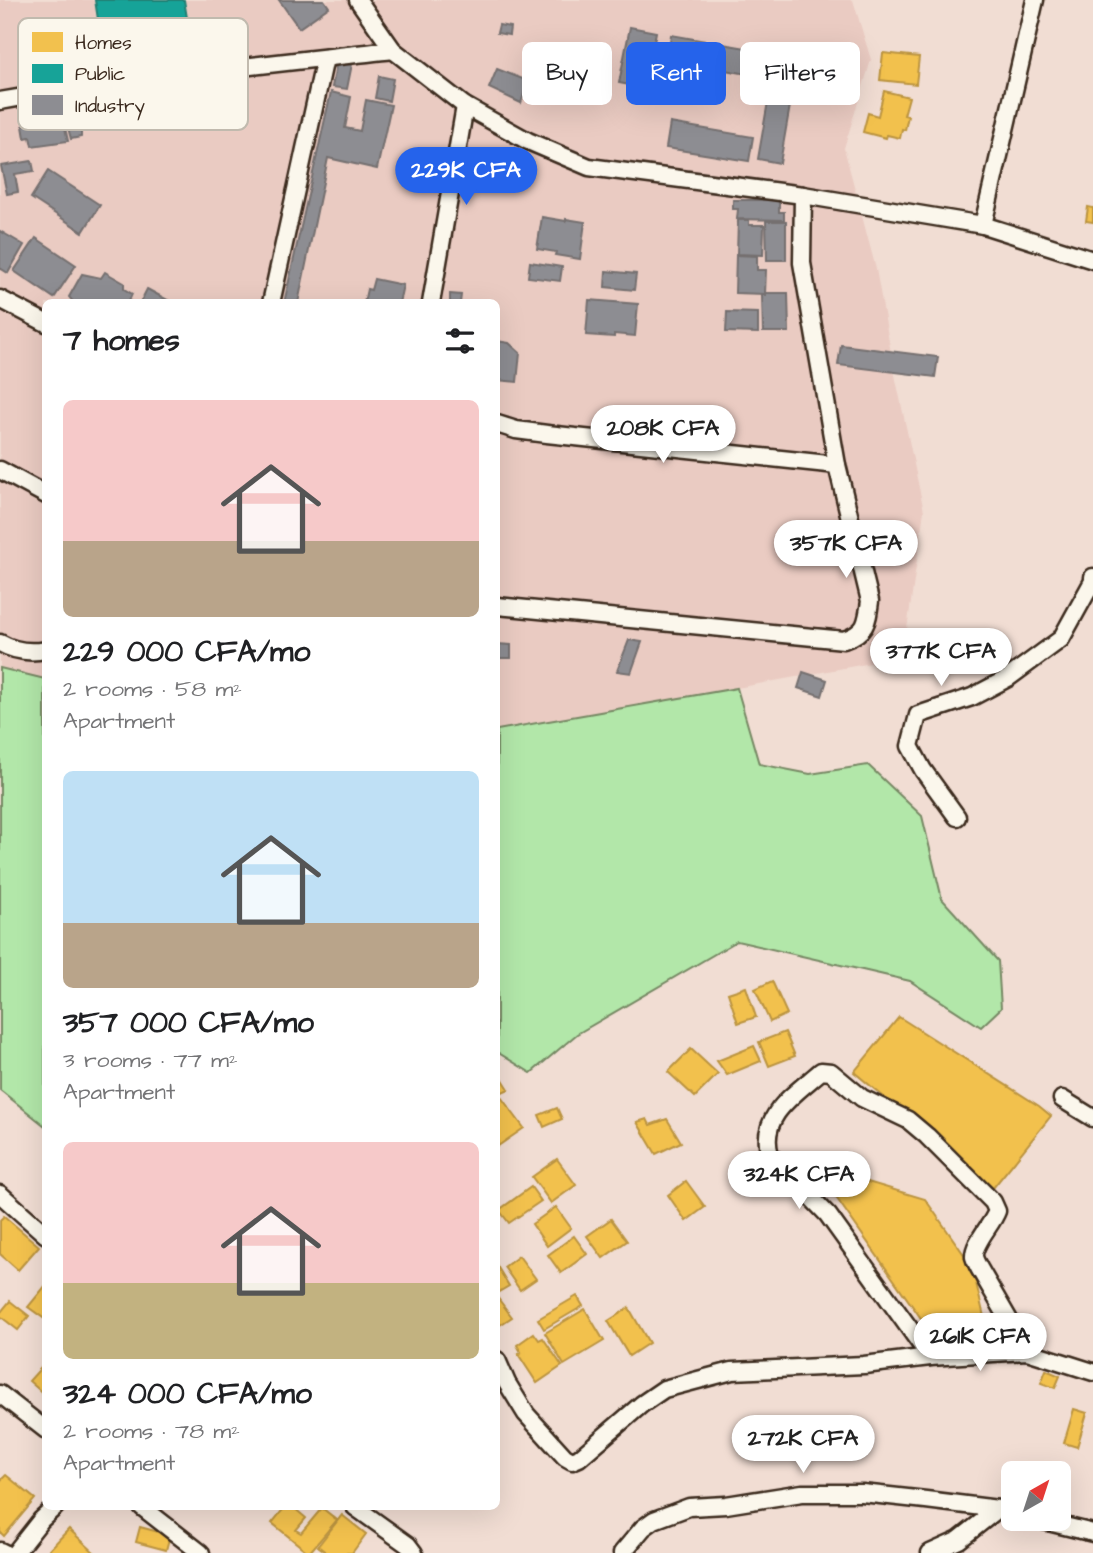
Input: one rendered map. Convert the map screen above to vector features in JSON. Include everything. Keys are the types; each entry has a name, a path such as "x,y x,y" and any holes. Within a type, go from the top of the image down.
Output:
{"street":[{"path":"358,0 393,50 465,106 528,141 589,167 803,195 984,225 1093,260"},
{"path":"984,225 1035,0"},
{"path":"248,66 393,50"},
{"path":"272,299 325,58"},
{"path":"0,101 18,98"},
{"path":"432,299 465,106"},
{"path":"500,606 844,640 859,635 868,621 870,601 837,465 802,264 803,195"},
{"path":"0,299 42,321"},
{"path":"500,425 547,434 837,465"},
{"path":"0,470 42,493"},
{"path":"957,817 923,770 910,746 918,715 972,697 1008,678 1061,639 1093,577"},
{"path":"0,643 8,648 32,652 42,651"},
{"path":"930,1357 828,1215 770,1155 767,1144 769,1125 780,1107 821,1071 831,1072 862,1098 908,1120 993,1202 997,1211 994,1220 977,1244 974,1256 1027,1351"},
{"path":"1062,1100 1093,1118"},
{"path":"0,1194 42,1231"},
{"path":"500,1367 526,1414 565,1457 572,1461 664,1389 732,1371 864,1365 930,1357 1027,1351 1093,1372"},
{"path":"0,1394 42,1427"},
{"path":"622,1553 643,1528 654,1520 689,1507 737,1504 802,1493 862,1493 1001,1510"},
{"path":"15,1553 52,1510"},
{"path":"146,1510 201,1553"},
{"path":"359,1510 408,1545 414,1553"},
{"path":"930,1553 959,1540 1001,1514"},
{"path":"1071,1528 1093,1533"}],"shaded area":[{"path":"0,0 853,0 871,60 860,96 860,42 740,42 740,105 857,105 844,148 876,269 924,511 903,657 500,729 500,299 42,299 42,678 0,668"}],"green space":[{"path":"0,668 42,678 42,1124 0,1090"},
{"path":"737,688 759,764 810,774 868,765 922,816 942,899 998,961 1001,1008 981,1027 910,981 737,941 577,1034 531,1073 500,1054 500,729"}],"building: Homes":[{"path":"883,53 919,57 916,84 880,80"},
{"path":"884,91 909,97 904,115 908,116 905,130 902,129 900,138 887,135 886,138 863,132 868,113 878,116"},
{"path":"1088,207 1093,208 1093,222 1086,221"},
{"path":"772,981 787,1014 770,1022 755,989"},
{"path":"746,987 756,1017 738,1023 728,993"},
{"path":"899,1017 1051,1116 993,1188 854,1072"},
{"path":"785,1032 795,1056 769,1066 759,1042"},
{"path":"754,1046 761,1061 727,1075 717,1061"},
{"path":"691,1049 718,1074 695,1097 668,1072"},
{"path":"500,1075 509,1089 500,1093"},
{"path":"500,1098 524,1128 500,1145"},
{"path":"557,1108 562,1119 544,1127 539,1115"},
{"path":"647,1119 650,1125 667,1119 681,1142 656,1154 637,1122"},
{"path":"557,1159 576,1185 551,1203 532,1177"},
{"path":"814,1166 925,1199 972,1266 989,1338 944,1351"},
{"path":"686,1181 705,1207 686,1221 668,1195"},
{"path":"531,1187 541,1201 509,1223 500,1209"},
{"path":"556,1207 571,1228 547,1246 532,1224"},
{"path":"4,1216 39,1246 18,1270 0,1254 0,1220"},
{"path":"611,1219 627,1241 603,1258 587,1236"},
{"path":"574,1236 587,1254 561,1273 548,1255"},
{"path":"519,1256 536,1279 520,1290 504,1267"},
{"path":"500,1271 509,1286 500,1291"},
{"path":"42,1290 42,1317 28,1307"},
{"path":"577,1296 583,1306 544,1329 538,1319"},
{"path":"10,1301 29,1316 18,1330 0,1316"},
{"path":"500,1301 512,1317 500,1325"},
{"path":"629,1308 649,1343 629,1356 608,1321"},
{"path":"585,1309 604,1341 564,1365 545,1333"},
{"path":"534,1333 539,1340 543,1338 562,1366 537,1383 518,1354 521,1352 517,1345"},
{"path":"42,1366 42,1392 29,1381"},
{"path":"1046,1370 1060,1376 1055,1388 1041,1383"},
{"path":"1074,1409 1087,1413 1077,1447 1064,1443"},
{"path":"6,1475 35,1499 4,1536 0,1532 0,1481"},
{"path":"283,1510 297,1510 306,1518 296,1530 301,1533 320,1510 324,1510 337,1520 309,1553 272,1523"},
{"path":"342,1515 366,1534 352,1553 327,1553 318,1546"},
{"path":"140,1527 170,1535 166,1550 136,1542"},
{"path":"69,1529 95,1553 52,1553 49,1550"}],"building: Public":[{"path":"95,0 184,0 187,18 98,18"}],"building: Industry":[{"path":"279,0 324,0 329,7 299,28"},
{"path":"499,25 510,27 509,35 497,33"},
{"path":"630,27 656,32 654,42 627,42"},
{"path":"671,35 711,42 670,42"},
{"path":"726,45 740,47 740,73 726,70"},
{"path":"626,47 626,84 619,83"},
{"path":"339,51 354,54 347,89 332,87"},
{"path":"497,69 522,79 521,103 489,88"},
{"path":"379,76 393,79 389,101 375,98"},
{"path":"331,92 351,97 345,128 360,131 366,100 391,105 377,169 328,158 299,299 285,299"},
{"path":"767,105 790,105 780,163 758,159"},
{"path":"670,123 753,137 749,161 666,148"},
{"path":"24,130 66,130 68,141 32,146 30,137 25,138"},
{"path":"69,130 81,130 81,137 71,139"},
{"path":"32,161 34,171 15,174 18,192 7,194 1,166"},
{"path":"48,171 100,205 83,232 31,198"},
{"path":"733,200 779,200 779,212 784,212 784,220 737,219 738,209 733,209"},
{"path":"542,217 585,222 580,259 537,249"},
{"path":"738,220 749,220 749,225 764,225 763,255 737,254"},
{"path":"766,221 786,221 786,260 767,260"},
{"path":"0,231 24,245 8,273 0,268"},
{"path":"36,238 76,265 54,298 14,271"},
{"path":"736,255 757,256 757,270 766,270 765,294 735,293"},
{"path":"530,262 562,267 560,281 528,277"},
{"path":"606,271 636,274 634,290 605,287"},
{"path":"105,272 124,283 124,289 132,294 130,299 69,297 82,274 101,278"},
{"path":"374,279 403,285 400,299 365,299 367,289 371,290"},
{"path":"147,289 166,299 142,299"},
{"path":"788,293 789,332 763,332 762,295"},
{"path":"450,294 461,295 460,299 450,299"},
{"path":"589,300 638,304 635,336 586,335"},
{"path":"727,312 758,313 758,333 726,332"},
{"path":"500,342 509,343 520,353 517,382 500,380"},
{"path":"841,345 938,357 935,377 838,365"},
{"path":"629,640 642,642 631,673 617,671"},
{"path":"500,644 511,645 511,658 500,658"},
{"path":"803,672 827,680 822,696 798,688"}]}
